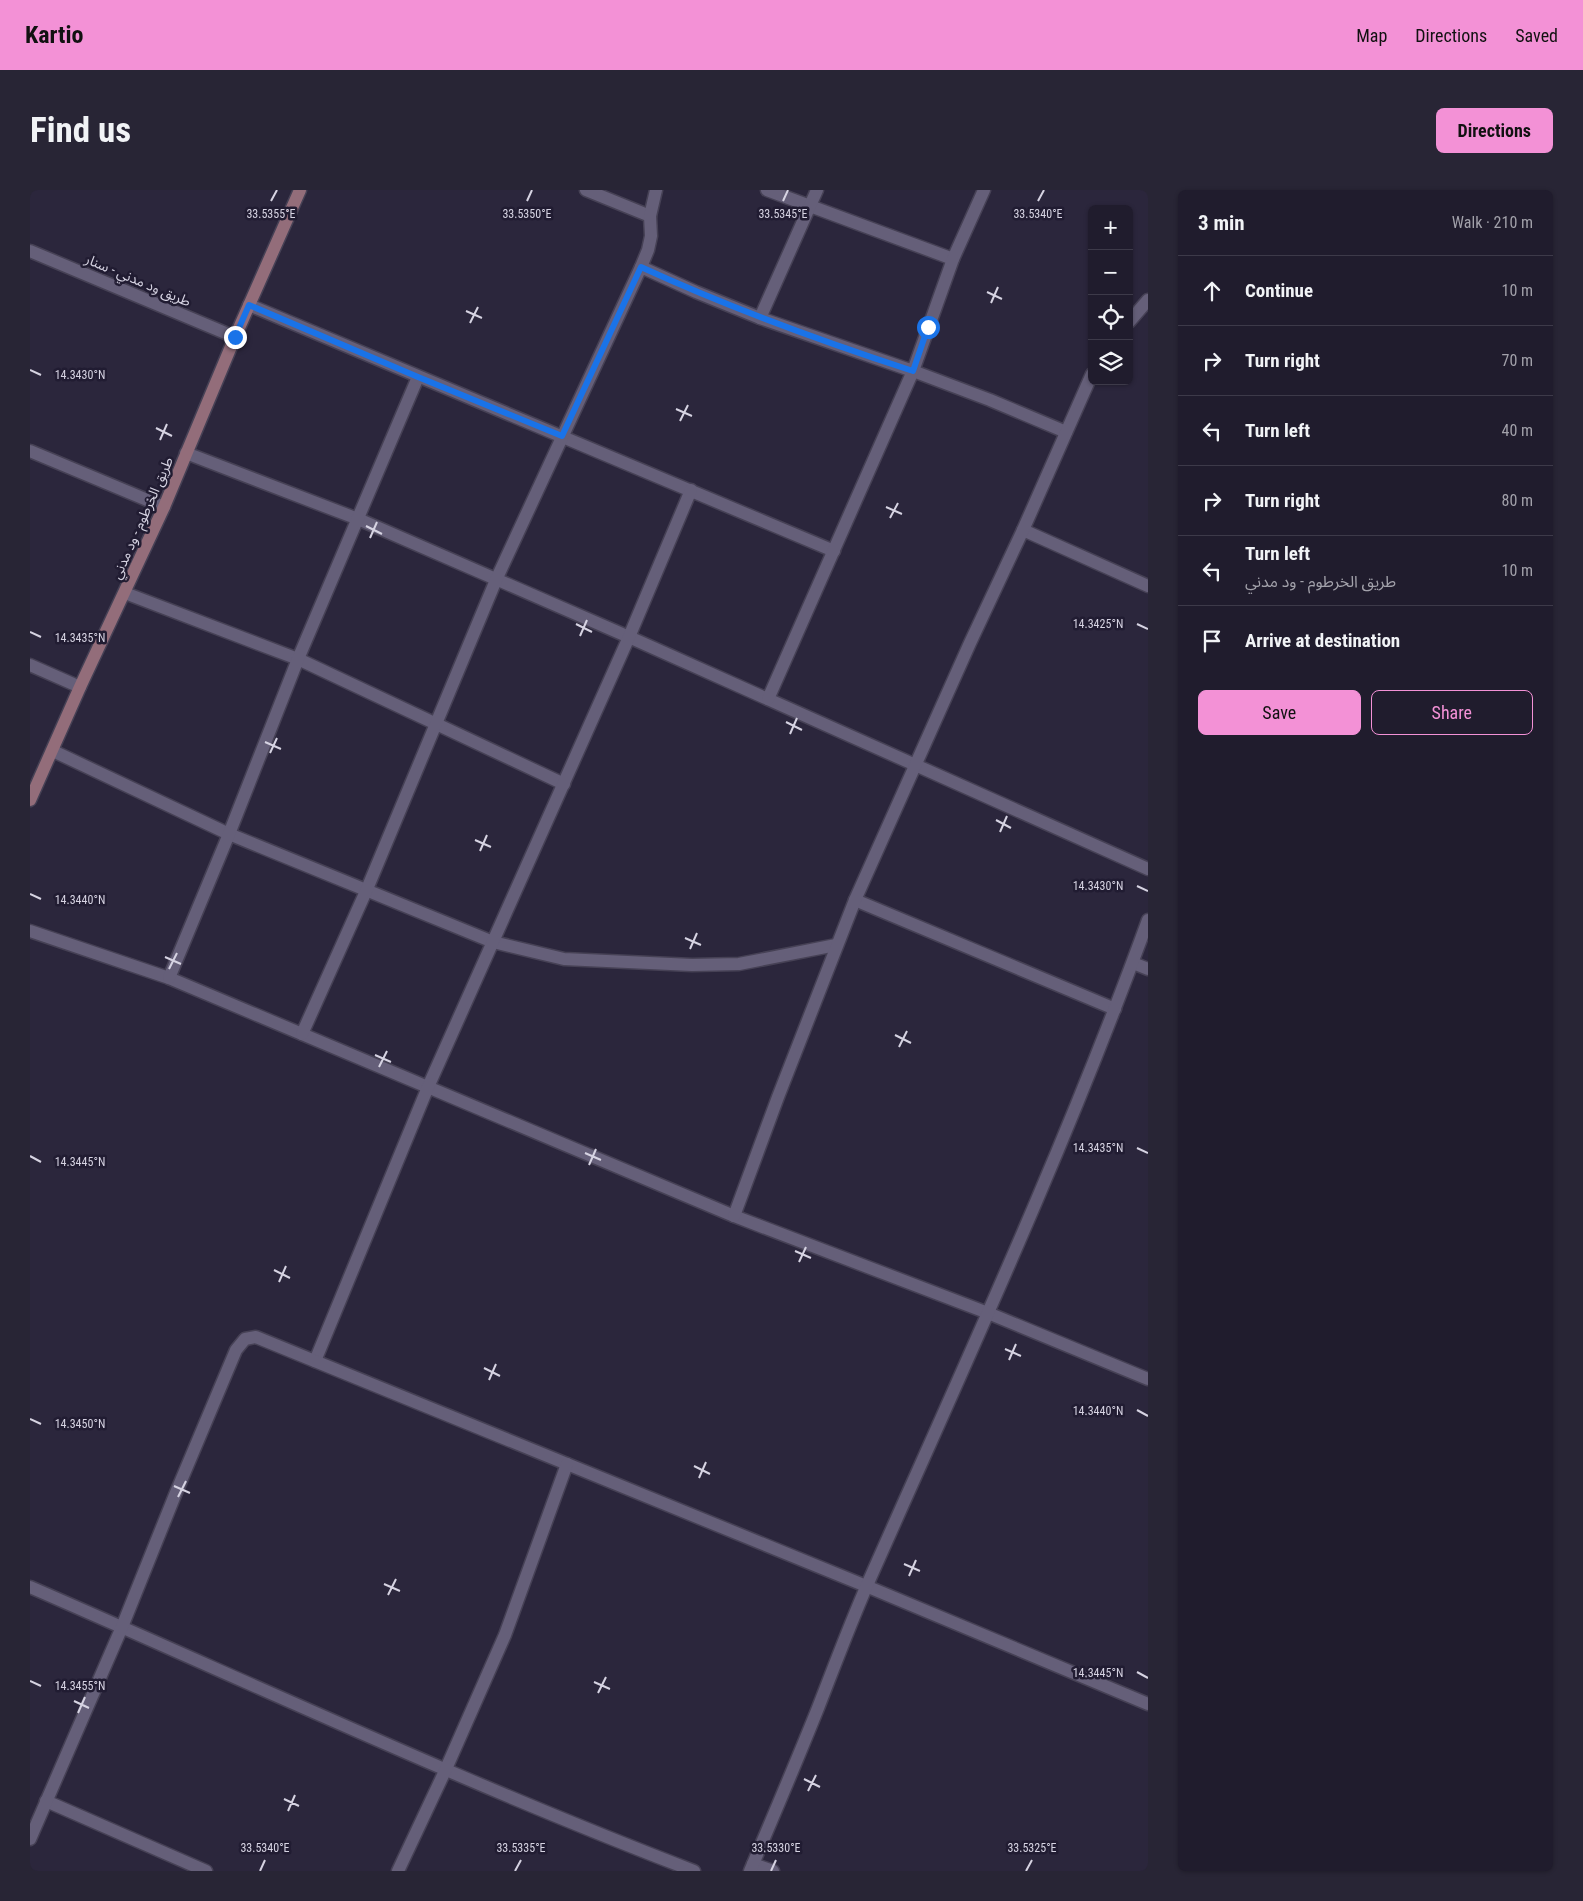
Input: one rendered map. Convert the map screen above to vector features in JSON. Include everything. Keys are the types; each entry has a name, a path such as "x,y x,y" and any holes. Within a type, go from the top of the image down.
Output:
{"street":[{"name":"طريق الخرطوم - ود مدني","path":"30,800 80,687 164,507 235,337 300,190"},
{"path":"586,190 650,216"},
{"path":"302,1034 367,889 496,580 641,267 651,236 650,216 656,190"},
{"path":"767,190 953,259"},
{"path":"760,318 817,190"},
{"path":"768,699 913,371 953,259 984,190"},
{"name":"طريق ود مدني - سنار","path":"30,251 235,337"},
{"path":"641,267 760,318 913,371 990,400 1066,432"},
{"path":"1133,317 1148,300"},
{"path":"249,305 834,551"},
{"path":"169,978 229,834 298,659 418,377"},
{"path":"734,1216 854,900 1088,383"},
{"path":"30,451 164,507"},
{"path":"186,453 358,520 629,637 1148,869"},
{"path":"315,1361 428,1087 564,784 692,490"},
{"path":"1023,530 1148,586"},
{"path":"125,592 298,659 564,784"},
{"path":"30,665 80,687"},
{"path":"53,751 229,834 493,942 564,959 692,965 739,964 836,945"},
{"path":"854,900 1115,1009"},
{"path":"773,1871 752,1867 802,1748 866,1586 988,1313 1115,1009 1148,920"},
{"path":"30,931 169,978 734,1216 988,1313 1148,1379"},
{"path":"1133,963 1148,969"},
{"path":"30,1839 122,1627 175,1494 236,1350 245,1339 256,1338 315,1361 866,1586 1148,1704"},
{"path":"398,1871 445,1771 505,1635 567,1464"},
{"path":"30,1587 445,1771 694,1871"},
{"path":"46,1801 206,1871"}],"route":[{"path":"235,337 249,305 562,436 641,267 760,318 913,371 928,327"}]}
